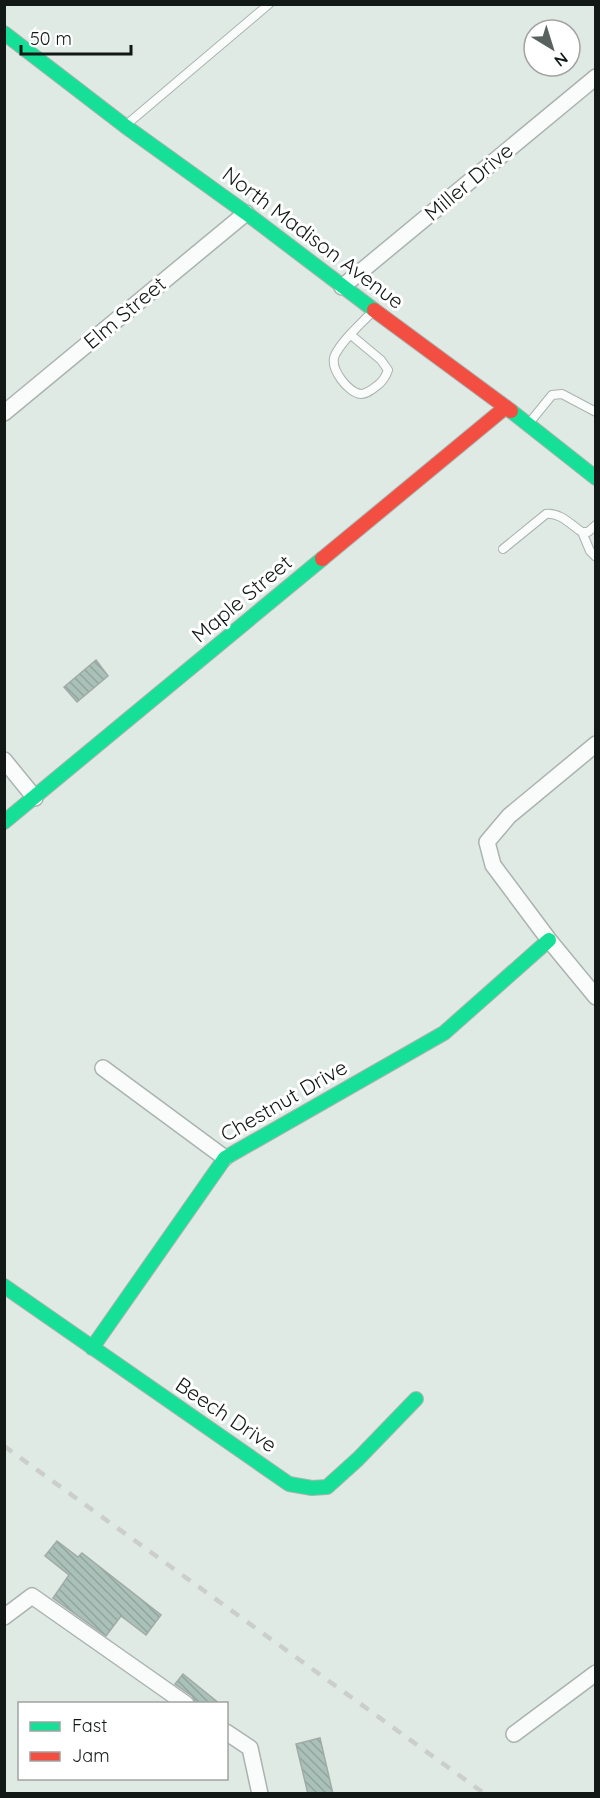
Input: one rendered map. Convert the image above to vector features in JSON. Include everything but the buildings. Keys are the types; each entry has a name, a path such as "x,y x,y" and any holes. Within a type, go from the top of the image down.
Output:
{"street":[{"name":"North Madison Avenue","path":"4,33 125,126 246,213 342,287 506,407 596,478"},
{"name":"Miller Drive","path":"342,287 596,77"},
{"name":"Elm Street","path":"4,413 246,213"},
{"name":"Maple Street","path":"4,822 506,407"},
{"path":"596,744 509,816 488,842 493,865 549,940 596,997"},
{"path":"4,760 35,798"},
{"name":"Chestnut Drive","path":"92,1348 225,1158 444,1033 549,940"},
{"path":"103,1068 225,1158"},
{"name":"Beech Drive","path":"4,1286 289,1484 312,1488 327,1487 358,1459 416,1399"},
{"path":"4,1617 32,1596 183,1702"},
{"path":"514,1734 596,1673"},
{"path":"228,1733 250,1748 260,1794"}],"lane":[{"path":"125,126 269,4"},
{"path":"351,336 381,360 388,370 387,375 367,393 359,394 349,387 333,363 334,356 351,336 374,310"},
{"path":"528,424 552,395 562,394 596,412"},
{"path":"503,549 546,514 553,513 582,532 590,551 596,557"},
{"path":"582,532 588,532 596,525"}],"railway":[{"path":"4,1446 485,1794"}],"traffic: fast":[{"path":"4,33 125,126 246,213 374,310"},
{"path":"511,411 596,478"},
{"path":"4,822 322,559"},
{"path":"92,1348 225,1158 444,1033 549,940"},
{"path":"4,1286 289,1484 312,1488 327,1487 358,1459 416,1399"}],"traffic: jam":[{"path":"374,310 511,411"},
{"path":"322,559 506,407"}]}
